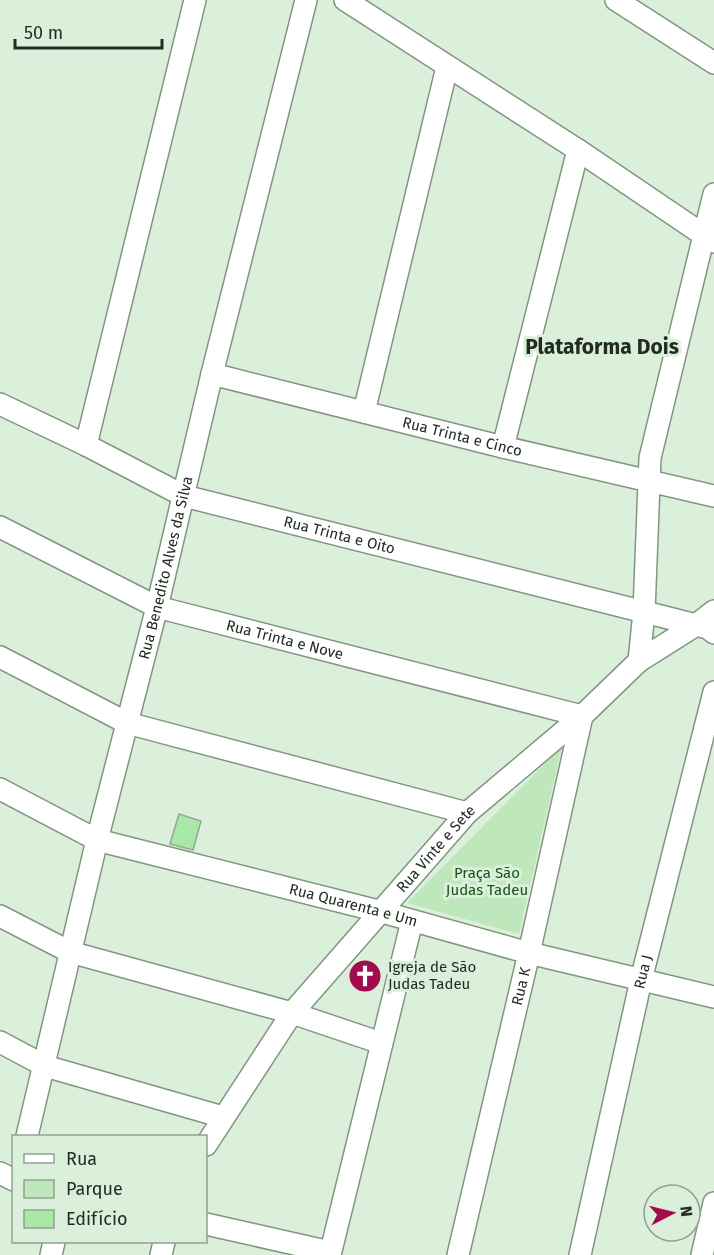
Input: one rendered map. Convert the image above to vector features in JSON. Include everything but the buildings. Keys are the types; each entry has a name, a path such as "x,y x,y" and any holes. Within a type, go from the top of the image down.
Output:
{"street":[{"path":"86,445 195,0"},
{"name":"Rua Benedito Alves da Silva","path":"28,1135 97,840 157,607 212,374 306,0"},
{"path":"345,0 578,150 709,239"},
{"path":"616,0 714,62"},
{"path":"364,412 447,67"},
{"path":"504,447 578,150"},
{"path":"639,661 644,612 648,480 653,440 709,239 714,194"},
{"name":"Rua Trinta e Cinco","path":"212,374 504,447 714,496"},
{"name":"Rua Trinta e Oito","path":"0,404 184,496 705,629"},
{"name":"Rua Trinta e Nove","path":"0,527 157,607 582,716"},
{"name":"Rua Vinte e Sete","path":"207,1143 292,1013 467,813 582,716 639,661 705,629 714,610"},
{"path":"0,657 127,723 467,813"},
{"name":"Rua J","path":"580,1255 641,980 714,692"},
{"name":"Rua K","path":"458,1255 582,716"},
{"name":"Rua Quarenta e Um","path":"0,789 97,840 381,912 529,953 714,997"},
{"path":"0,916 70,952 292,1013 381,1043"},
{"path":"207,1224 330,1254 411,921"},
{"path":"0,1042 45,1066 223,1117"},
{"path":"702,1255 714,1203"}],"green space":[{"name":"Praça São Judas Tadeu","path":"562,746 519,934 407,903"}],"place":[{"name":"Igreja de São Judas Tadeu","path":"365,976"}],"district":[{"name":"Plataforma Dois","path":"602,347"}]}
